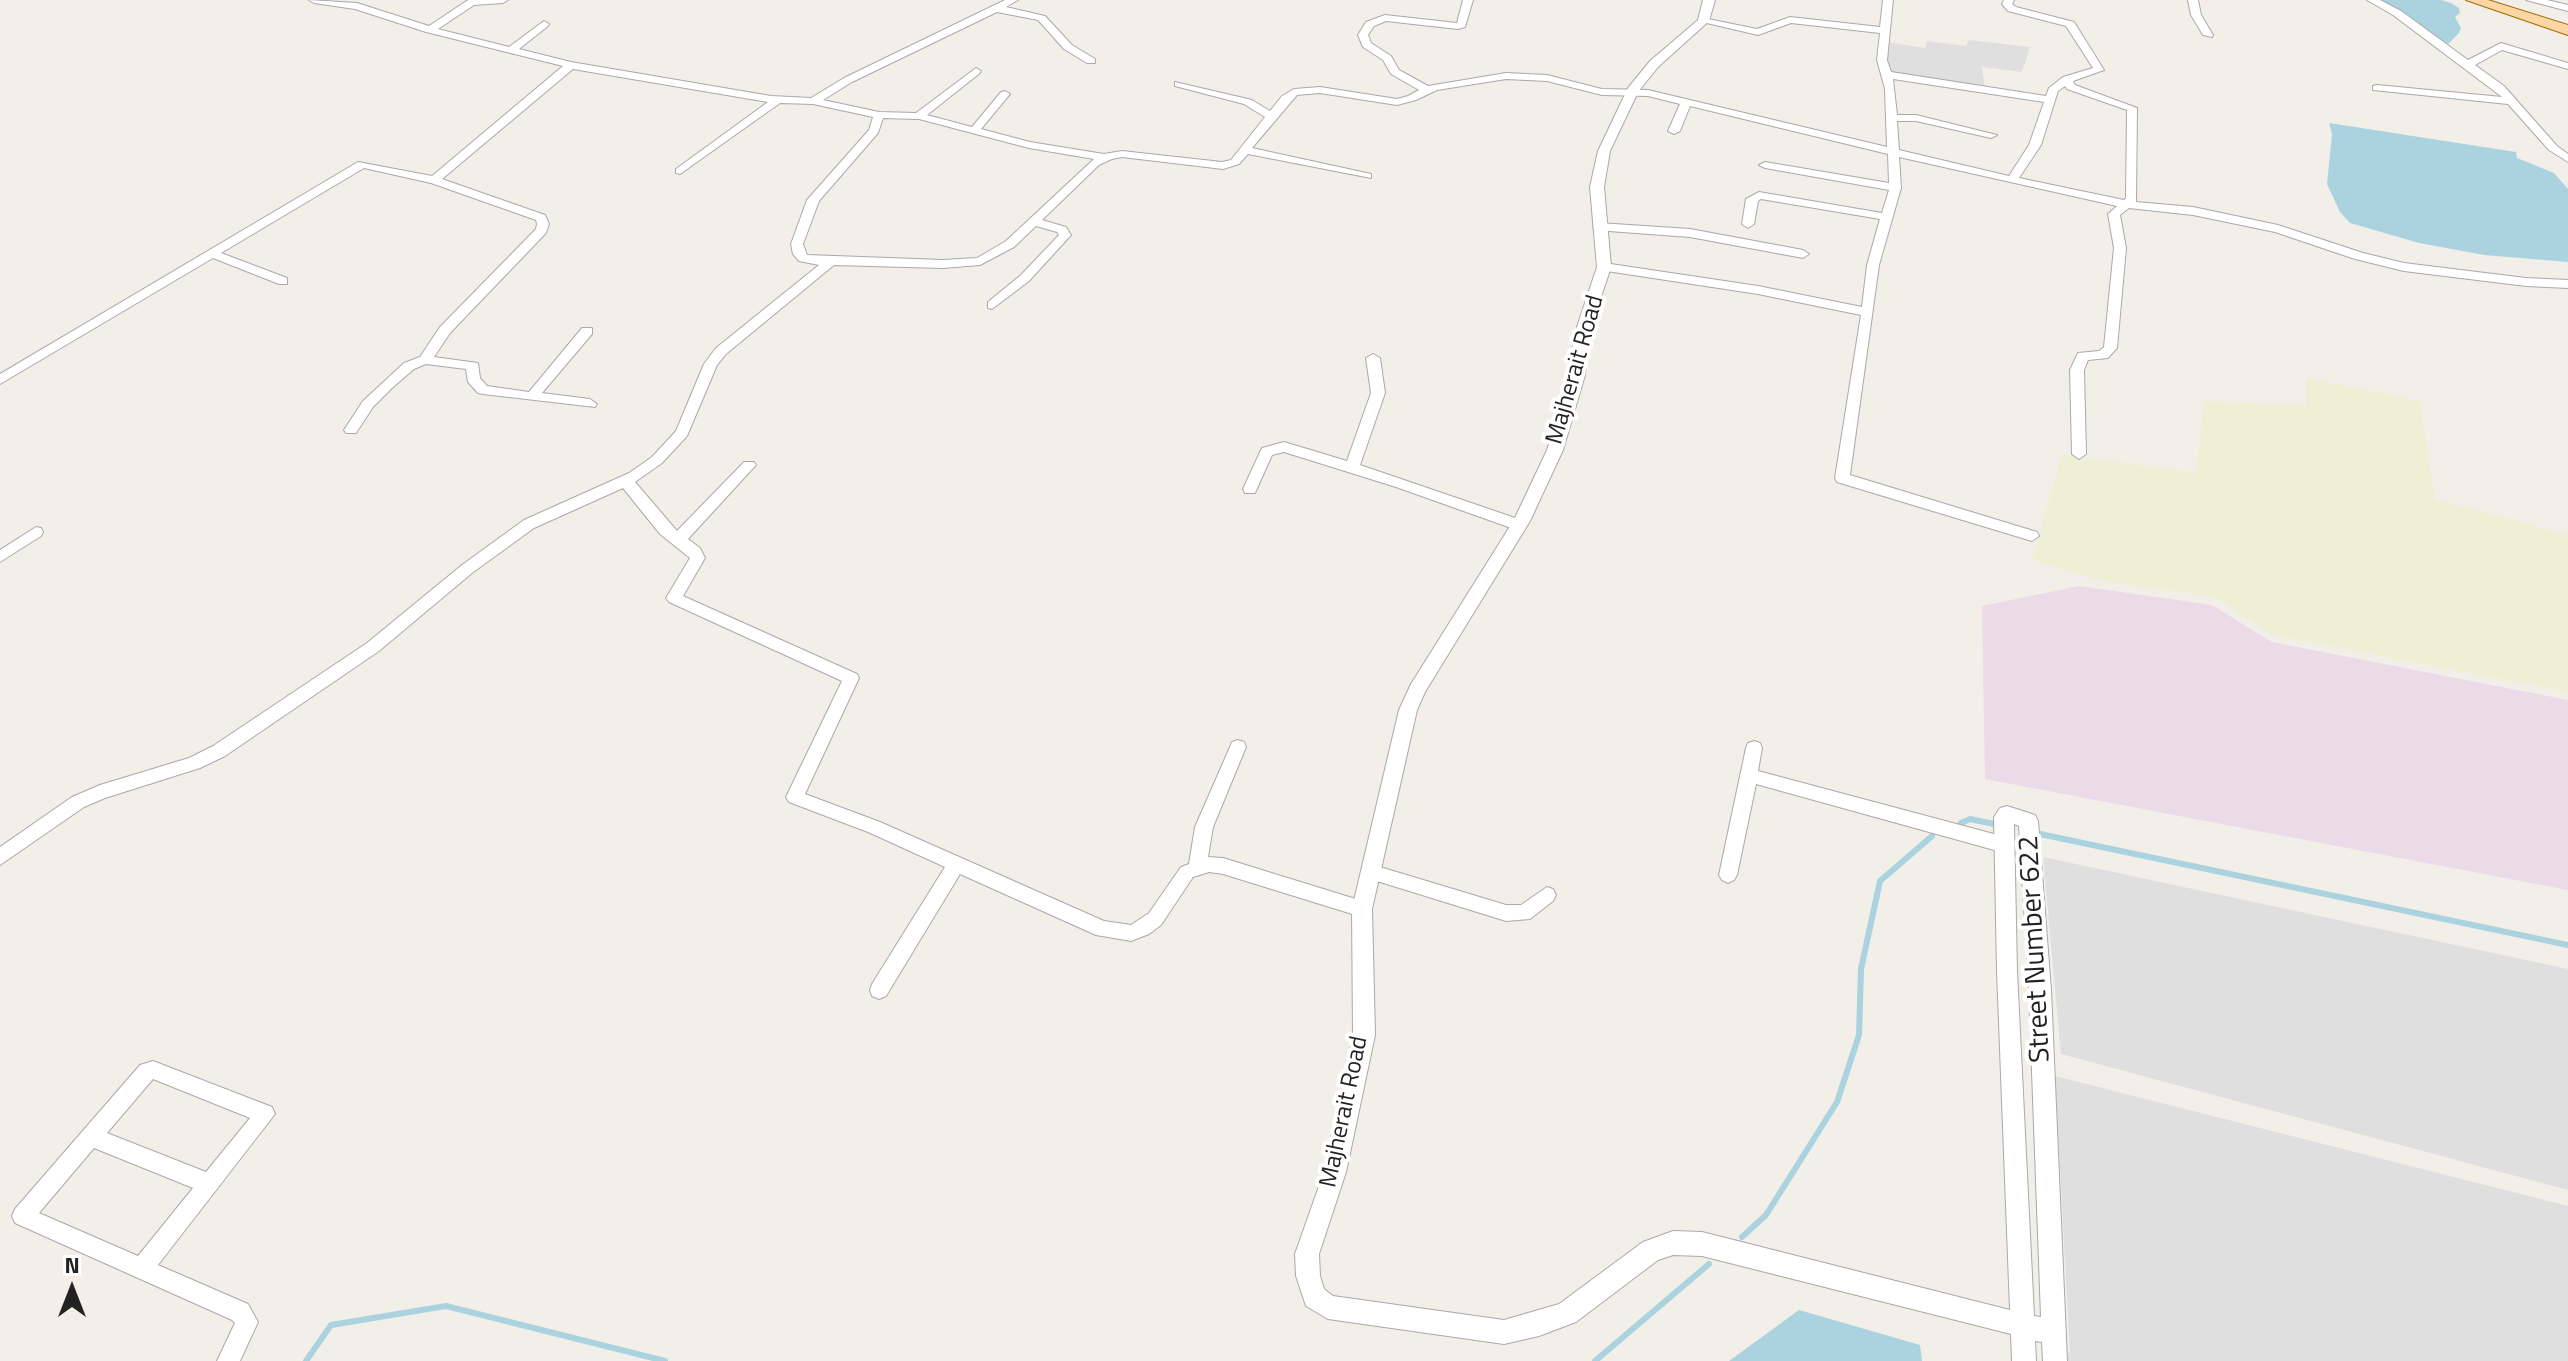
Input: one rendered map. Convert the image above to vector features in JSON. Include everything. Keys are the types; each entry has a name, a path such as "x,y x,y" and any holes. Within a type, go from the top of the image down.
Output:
{"main road":[{"path":"2473,0 2568,29"},
{"path":"2483,0 2568,29"}],"street":[{"path":"314,0 361,3 430,30 571,65 777,100 813,101 879,115 919,116 1029,145 1106,158"},
{"path":"430,30 472,2 503,0"},
{"path":"813,101 848,80 1013,0"},
{"path":"1425,89 1395,72 1387,58 1367,45 1363,35 1370,24 1385,18 1461,25 1468,0"},
{"path":"1709,0 1703,21 1758,32 1790,20 1886,31"},
{"path":"1888,0 1882,60 1893,118 1895,188 1873,265 1842,478 2032,536"},
{"path":"2009,0 2008,7 2017,11 2070,24 2099,70 2067,79 2056,86 2035,145 2012,180"},
{"path":"2193,0 2196,15 2208,35"},
{"path":"2372,0 2397,13 2500,88 2553,148 2568,159"},
{"path":"2532,0 2568,8"},
{"path":"999,9 1041,18 1068,47 1091,61"},
{"name":"Majherait Road","path":"1703,21 1654,64 1632,91 1604,151 1597,187 1604,267 1581,336 1578,375 1555,450 1519,525 1417,689 1408,710 1362,909 1364,1035 1335,1172 1307,1254 1308,1276 1315,1297 1328,1307 1504,1332 1539,1324 1567,1313 1651,1250 1673,1243 1702,1244 2054,1333"},
{"path":"511,50 544,24"},
{"path":"2469,64 2501,46 2568,66"},
{"path":"434,180 571,65"},
{"path":"919,116 976,71"},
{"path":"1887,75 2049,100"},
{"path":"879,115 874,131 813,200 800,233 799,254 812,261 972,264 1003,249 1095,163 1106,158 1122,154 1223,166 1235,162 1286,98 1305,90 1332,91 1397,102 1412,98 1425,89 1506,76 1547,78 1602,92 1632,91 2012,180 2126,204 2193,211 2278,229 2359,256 2404,267 2568,284"},
{"path":"2067,79 2071,87 2132,108 2132,199 2114,214 2120,255 2110,348 2103,355 2083,356 2077,370 2079,454"},
{"path":"1179,84 1248,102 1271,116"},
{"path":"2377,88 2512,101"},
{"path":"974,131 1005,94"},
{"path":"680,171 777,100"},
{"path":"1674,131 1686,103"},
{"path":"1893,118 1916,118 1991,135"},
{"path":"1246,150 1367,176"},
{"path":"0,380 353,168 372,165 434,180 541,218 543,224 542,230 445,330 425,360"},
{"path":"1765,165 1895,188"},
{"path":"1748,224 1752,199 1759,195 1887,217"},
{"path":"992,305 1025,278 1065,235 1062,230 1034,221"},
{"path":"1599,227 1690,233 1803,254"},
{"path":"210,253 283,281"},
{"path":"0,857 78,802 100,792 194,763 219,751 373,647 467,569 529,524 625,480 657,460 682,433 711,364 721,351 830,262"},
{"path":"1604,267 1758,290 1853,311 1868,311"},
{"path":"532,397 587,331"},
{"path":"1352,468 1378,393 1373,358"},
{"path":"351,430 368,404 387,385 409,366 425,360 468,364 476,370 473,379 483,390 590,404"},
{"path":"1250,489 1267,451 1284,447 1519,525"},
{"path":"678,540 749,465"},
{"path":"625,480 649,513 698,558 674,598 851,678 795,797 874,827 1102,929 1131,933 1155,919 1187,872 1197,867 1223,866 1362,909"},
{"path":"0,557 36,532"},
{"path":"1197,867 1204,827 1238,747"},
{"path":"1728,875 1754,748"},
{"path":"1749,775 2005,845"},
{"name":"Street Number 622","path":"2024,1361 2008,982 2005,815 2027,819 2040,990 2055,1361"},
{"path":"879,990 957,864"},
{"path":"1370,872 1506,913 1524,913 1547,895"},
{"path":"2008,982 2040,990"},
{"path":"142,1268 264,1113 150,1070 22,1216 240,1312 247,1322 243,1338 228,1361"},
{"path":"91,1137 210,1184"}],"shaded area":[{"path":"1969,40 2030,47 2022,72 1982,67 1985,88 1890,74 1885,60 1887,42 1925,48 1927,41 1966,46"},
{"path":"2079,586 2212,605 2272,642 2568,700 2568,890 1985,779 1982,606"},
{"path":"2043,857 2568,969 2568,1190 2061,1054"},
{"path":"2055,1076 2568,1206 2568,1361 2061,1361 2060,1351 2070,1353"}],"green space":[{"path":"2306,378 2420,401 2435,499 2568,535 2568,692 2273,635 2212,596 2106,582 2032,560 2062,454 2196,473 2204,401 2306,406"}],"water":[{"path":"2378,0 2441,0 2451,3 2459,8 2460,13 2455,17 2461,28 2448,44"},
{"path":"2329,123 2516,152 2517,158 2554,173 2568,189 2568,262 2484,255 2419,243 2350,223 2340,212 2327,184 2332,134"},
{"path":"1799,1310 1920,1345 1922,1361 1729,1361"}],"waterway":[{"path":"1961,823 1970,819 1994,824"},
{"path":"2040,834 2568,945"},
{"path":"1742,1237 1766,1215 1837,1102 1859,1035 1861,969 1880,881 1932,836"},
{"path":"1595,1361 1709,1264"},
{"path":"306,1361 331,1325 446,1306 665,1361"}]}
